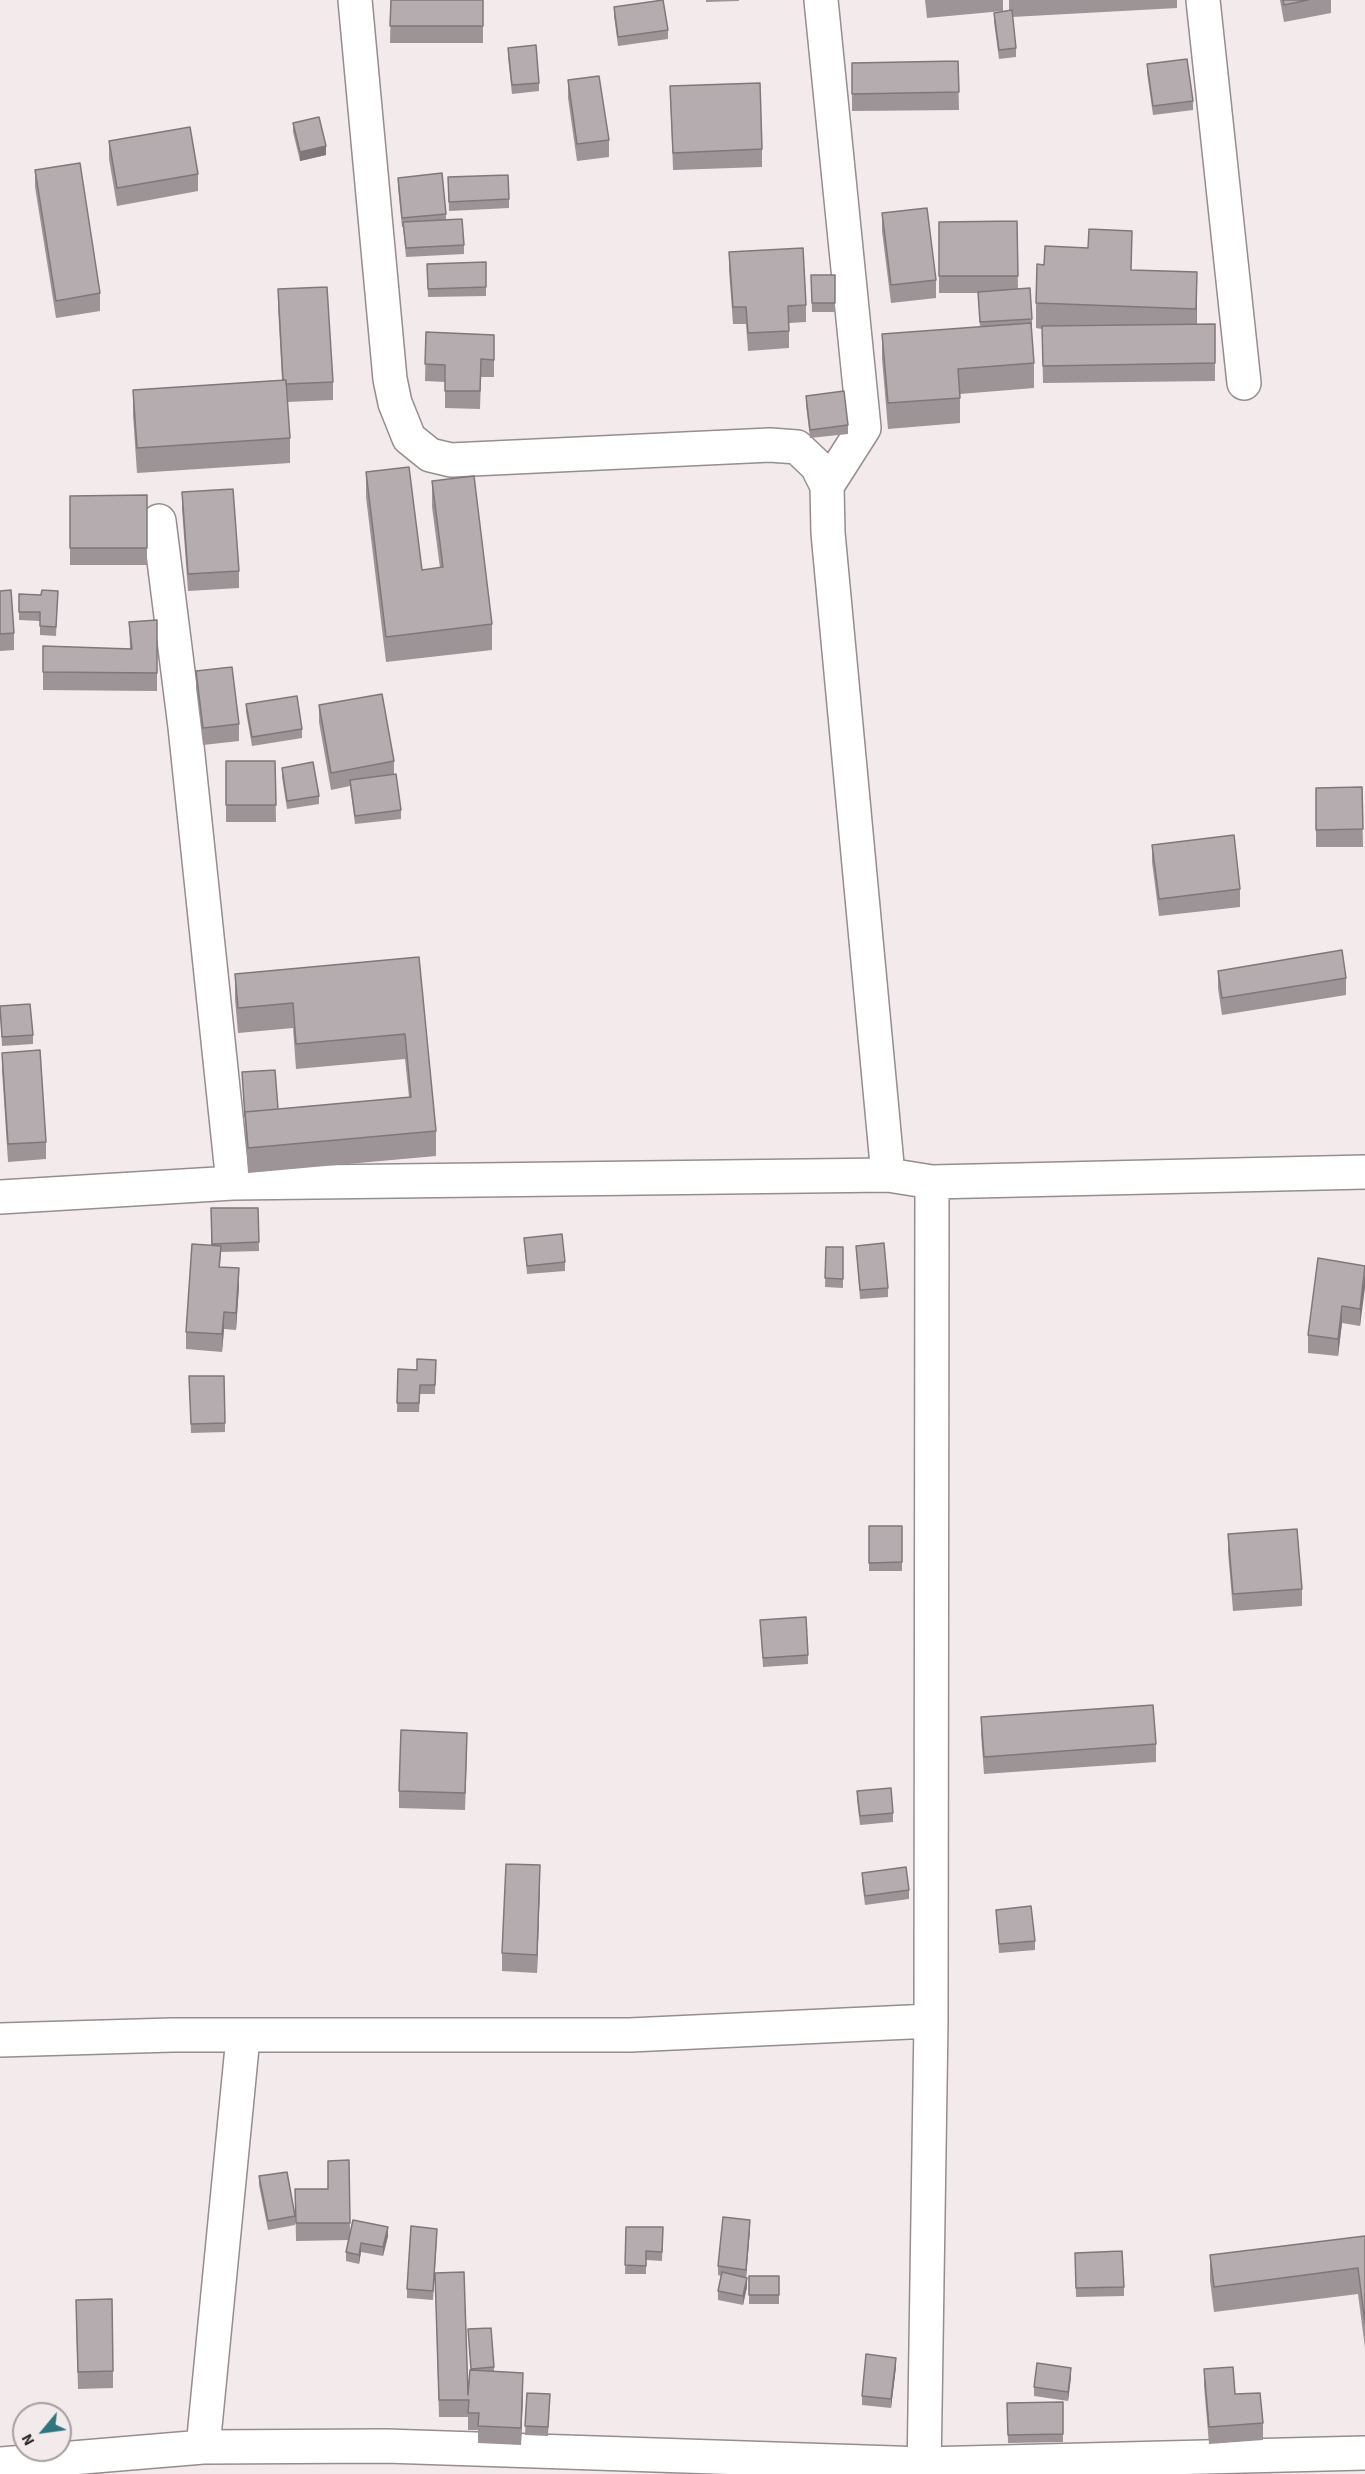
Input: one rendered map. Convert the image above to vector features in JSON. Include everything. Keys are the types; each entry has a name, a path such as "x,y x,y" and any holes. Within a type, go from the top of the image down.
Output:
{"street":[{"path":"355,0 390,379 395,403 409,438 430,455 451,459 771,445 796,447 817,466 827,486 830,545 888,1175"},
{"path":"821,0 864,428 827,486"},
{"path":"1203,0 1244,383"},
{"path":"159,521 185,727 233,1184"},
{"path":"0,1197 233,1184 888,1175 932,1182 1365,1172"},
{"path":"924,2469 931,2021 932,1182"},
{"path":"0,2040 172,2035 243,2037 630,2036 931,2021"},
{"path":"203,2447 243,2037"},
{"path":"0,2463 203,2447 386,2446 924,2469 1365,2453"}],"building":[{"path":"391,0 483,0 483,26 390,26"},
{"path":"663,0 668,30 618,37 614,7"},
{"path":"1283,0 1308,0 1284,5"},
{"path":"1012,10 1016,48 999,50 994,13"},
{"path":"536,45 539,83 512,85 508,48"},
{"path":"1187,59 1193,101 1153,106 1147,64"},
{"path":"958,61 959,92 852,94 852,63"},
{"path":"599,76 609,140 577,144 568,80"},
{"path":"760,83 762,149 673,153 670,86"},
{"path":"319,117 326,146 300,152 293,123"},
{"path":"190,127 198,174 117,188 109,141"},
{"path":"80,163 100,293 56,301 35,170"},
{"path":"442,173 446,214 402,218 398,178"},
{"path":"508,175 509,199 449,202 448,177"},
{"path":"927,208 936,280 891,285 882,213"},
{"path":"462,219 464,245 406,248 403,222"},
{"path":"1017,221 1018,276 939,276 939,222"},
{"path":"1089,229 1132,231 1131,270 1197,272 1196,309 1036,303 1037,264 1044,265 1045,246 1088,248"},
{"path":"803,248 806,305 788,306 789,331 748,333 746,307 733,307 729,252"},
{"path":"486,262 486,287 428,289 427,264"},
{"path":"811,275 835,275 835,303 812,303"},
{"path":"327,287 333,382 286,384 286,380 283,380 278,289"},
{"path":"1030,288 1032,319 980,322 978,292"},
{"path":"1031,323 1034,363 958,369 960,398 888,403 882,334"},
{"path":"1215,324 1215,363 1043,366 1042,326"},
{"path":"426,332 494,335 494,360 481,359 480,391 445,391 445,365 425,364"},
{"path":"286,380 290,438 137,448 133,390"},
{"path":"844,391 848,425 810,430 806,396"},
{"path":"409,467 422,570 443,567 432,481 474,476 492,624 386,637 366,472"},
{"path":"233,489 239,571 188,574 182,492"},
{"path":"147,495 147,548 70,548 70,496"},
{"path":"11,590 14,633 0,634 0,591"},
{"path":"42,590 58,591 56,627 40,626 40,612 19,612 19,594 41,595"},
{"path":"157,620 157,673 43,672 43,646 132,649 129,622"},
{"path":"232,667 239,724 203,728 196,671"},
{"path":"382,694 394,761 331,773 319,705"},
{"path":"297,696 302,729 252,737 246,704"},
{"path":"226,761 275,761 276,805 226,805"},
{"path":"313,762 319,796 287,801 282,768"},
{"path":"396,774 401,810 355,816 350,780"},
{"path":"1362,787 1363,829 1316,830 1316,788"},
{"path":"1234,835 1240,889 1159,899 1152,845"},
{"path":"1342,950 1346,978 1222,998 1218,971"},
{"path":"419,957 436,1131 248,1148 245,1112 411,1097 405,1034 296,1044 293,1003 238,1008 235,974"},
{"path":"30,1004 33,1035 2,1037 0,1006"},
{"path":"40,1050 46,1142 8,1144 2,1053"},
{"path":"275,1070 278,1109 245,1112 245,1117 242,1072"},
{"path":"211,1208 258,1208 259,1242 212,1244"},
{"path":"562,1234 565,1262 527,1266 524,1238"},
{"path":"884,1243 888,1288 860,1290 856,1246"},
{"path":"192,1244 221,1246 219,1267 239,1268 236,1313 224,1312 222,1334 186,1332"},
{"path":"826,1247 843,1247 843,1279 825,1278"},
{"path":"1318,1258 1365,1266 1360,1309 1342,1306 1338,1339 1308,1335"},
{"path":"417,1359 436,1360 435,1385 420,1385 419,1403 397,1403 398,1369 417,1370"},
{"path":"189,1376 224,1376 225,1423 191,1424"},
{"path":"869,1526 902,1526 902,1562 869,1563"},
{"path":"1297,1529 1302,1589 1233,1594 1228,1534"},
{"path":"806,1617 808,1655 763,1658 760,1620"},
{"path":"1153,1705 1156,1744 984,1757 981,1717"},
{"path":"401,1730 467,1733 465,1793 399,1791"},
{"path":"891,1788 893,1813 860,1816 857,1791"},
{"path":"506,1864 540,1865 537,1955 502,1953"},
{"path":"906,1867 909,1890 865,1896 862,1873"},
{"path":"1031,1906 1035,1941 999,1944 996,1910"},
{"path":"349,2160 350,2223 296,2223 295,2189 328,2189 328,2161"},
{"path":"287,2172 295,2216 268,2221 259,2176"},
{"path":"723,2217 750,2220 746,2270 718,2266"},
{"path":"353,2220 388,2227 383,2247 361,2243 359,2255 346,2252"},
{"path":"411,2226 437,2229 433,2291 407,2289"},
{"path":"626,2227 663,2227 662,2252 646,2251 646,2266 625,2265"},
{"path":"1365,2236 1365,2323 1358,2268 1214,2287 1210,2255"},
{"path":"1122,2251 1124,2287 1076,2288 1075,2253"},
{"path":"464,2272 468,2395 470,2370 523,2373 521,2428 478,2426 479,2413 468,2413 469,2400 439,2400 435,2273"},
{"path":"722,2272 747,2278 743,2296 718,2291"},
{"path":"749,2276 779,2276 779,2295 749,2295"},
{"path":"112,2299 113,2371 78,2372 76,2300"},
{"path":"491,2328 494,2367 471,2369 468,2329"},
{"path":"866,2354 896,2358 891,2399 862,2396"},
{"path":"1037,2363 1071,2368 1068,2392 1034,2387"},
{"path":"1233,2367 1235,2394 1260,2393 1263,2423 1209,2427 1204,2369"},
{"path":"527,2393 550,2394 548,2427 525,2426"},
{"path":"1063,2402 1063,2434 1008,2435 1007,2403"}]}
